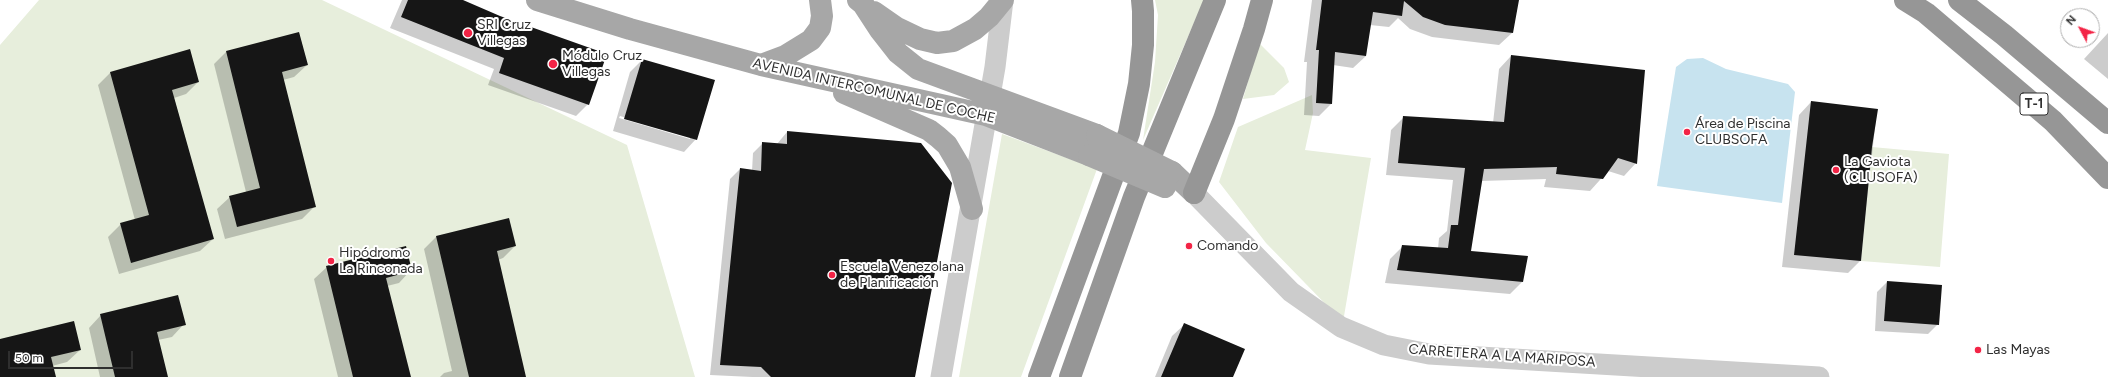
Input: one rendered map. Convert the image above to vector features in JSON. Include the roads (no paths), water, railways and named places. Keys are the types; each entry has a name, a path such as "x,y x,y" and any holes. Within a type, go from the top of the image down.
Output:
{"highway":[{"path":"1039,377 1129,133 1139,84 1143,11 1142,0"},
{"path":"1070,377 1134,197 1215,0"},
{"path":"1194,193 1224,119 1262,0"},
{"name":"T-1","path":"1905,0 1926,14 2053,121 2108,178"},
{"name":"T-1","path":"1959,0 2004,35 2108,123"}],"main road":[{"name":"AVENIDA INTERCOMUNAL DE COCHE","path":"536,0 630,29 761,65 817,77 988,106 1097,135 1168,179 1194,193"},
{"path":"761,65 785,56 811,40 820,28 822,16 820,0"},
{"path":"860,2 897,28 920,39 937,42 953,41 964,36 989,17 1003,0"},
{"name":"AVENIDA INTERCOMUNAL DE COCHE","path":"860,2 898,53 913,65 988,106 1089,155 1168,179"},
{"path":"817,77 845,94 929,130 938,137 947,145 960,167 972,209"}],"street":[{"path":"941,377 972,209 995,67 1003,0"},
{"name":"CARRETERA A LA MARIPOSA","path":"1194,193 1291,292 1340,327 1384,345 1429,354 1819,377"}],"water":[{"name":"Área de Piscina CLUBSOFA","path":"1703,58 1726,69 1788,84 1795,92 1782,203 1657,186 1676,67 1687,59"}],"place":[{"name":"SRI Cruz Villegas","path":"468,33"},
{"name":"Módulo Cruz Villegas","path":"553,64"},
{"name":"Área de Piscina CLUBSOFA","path":"1687,132"},
{"name":"La Gaviota (CLUSOFA)","path":"1836,170"},
{"name":"Comando","path":"1189,246"},
{"name":"Hipódromo La Rinconada","path":"331,261"},
{"name":"Escuela Venezolana de Planificación","path":"832,275"},
{"name":"Las Mayas","path":"1978,350"}]}
